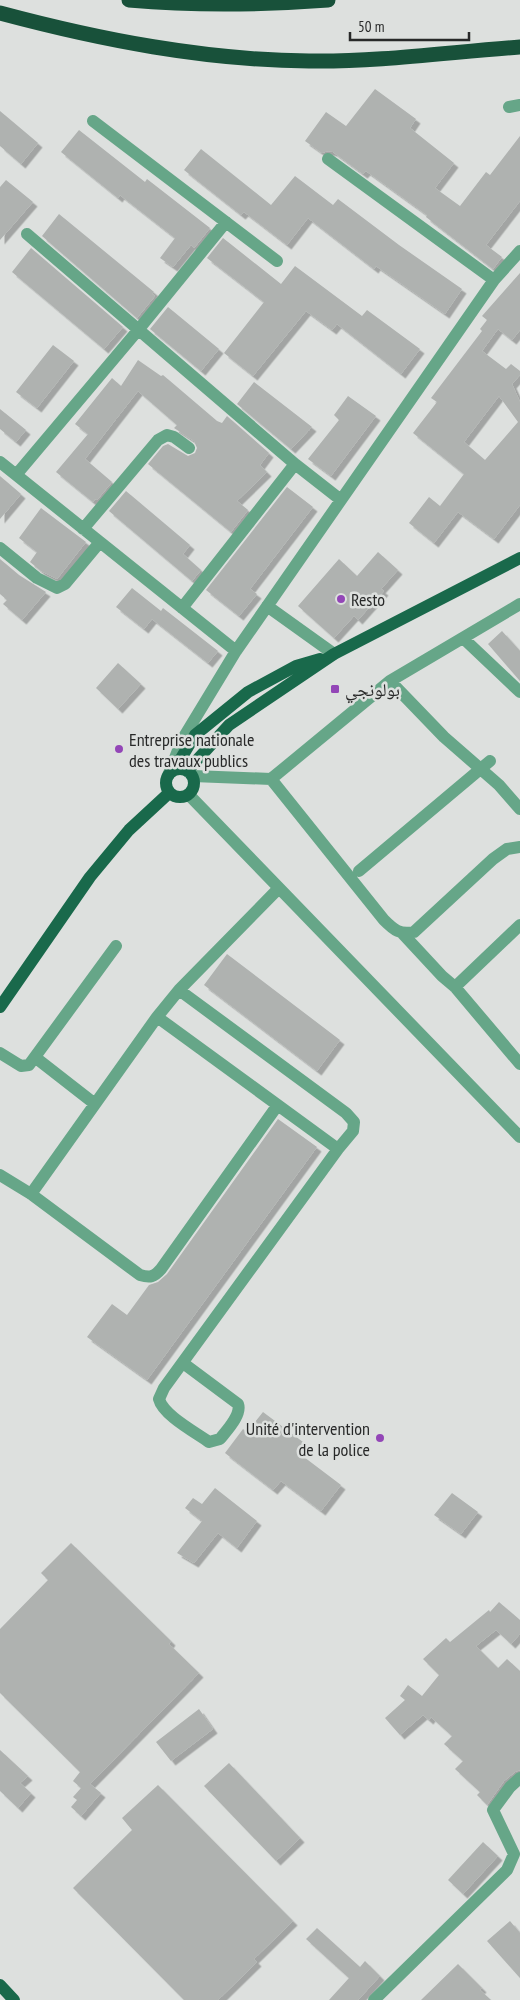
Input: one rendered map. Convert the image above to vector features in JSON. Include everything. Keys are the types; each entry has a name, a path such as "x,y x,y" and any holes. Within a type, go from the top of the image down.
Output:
{"highway":[{"path":"129,0 182,5 266,5 328,0"},
{"path":"0,13 58,29 126,43 234,58 309,61 397,59 520,47"}],"main road":[{"path":"181,773 194,784 189,795 181,798 169,793 166,785 181,773 229,725 334,654 520,558"},
{"path":"181,773 195,735 248,692 296,666 334,654"},
{"path":"0,1007 90,877 129,830 169,793"},
{"path":"0,1985 14,2000"}],"street":[{"path":"93,121 278,261"},
{"path":"328,159 494,280"},
{"path":"16,475 226,222"},
{"path":"27,234 295,464 340,500"},
{"path":"520,251 494,280 236,651 182,740 181,773 271,779 390,681 520,604"},
{"path":"84,529 158,440 167,435 189,448"},
{"path":"0,462 236,651"},
{"path":"182,608 295,464"},
{"path":"0,548 37,578 57,588 65,584 100,542"},
{"path":"267,606 334,654"},
{"path":"463,638 520,692"},
{"path":"390,681 444,736 486,765 499,786 520,809"},
{"path":"359,872 486,765"},
{"path":"271,779 384,920 393,929 403,934 442,976 455,987 520,1064"},
{"path":"189,795 520,1137"},
{"path":"403,934 414,932 493,859 507,849 520,847"},
{"path":"31,1194 157,1017 179,990 279,888"},
{"path":"455,987 520,926"},
{"path":"455,987 520,932"},
{"path":"0,1053 21,1066 29,1066 116,946"},
{"path":"179,990 346,1113 354,1122 353,1131 164,1388 159,1399 160,1404 168,1413 208,1442 220,1439 238,1413 238,1404 183,1363"},
{"path":"157,1017 338,1149"},
{"path":"36,1058 95,1104"},
{"path":"0,1175 31,1194 140,1275 149,1278 160,1269 277,1106"},
{"path":"374,2000 507,1870 514,1854 493,1810 510,1787 520,1778"}],"building":[{"path":"375,89 416,119 410,128 454,163 435,188 460,206 486,172 490,175 520,136 520,201 486,245 502,257 493,269 426,217 427,215 366,171 363,174 333,152 322,153 305,141 326,112 346,126"},
{"path":"0,111 38,143 21,164 0,146"},
{"path":"79,130 145,182 147,179 210,228 194,248 191,245 173,267 160,258 175,238 120,195 118,198 61,152"},
{"path":"201,149 271,205 295,176 333,205 338,199 462,289 445,314 376,266 374,269 308,218 287,245 244,212 241,215 184,170"},
{"path":"6,180 33,202 0,240 0,187"},
{"path":"59,214 154,292 152,294 155,296 137,318 42,236"},
{"path":"223,238 281,284 295,266 362,316 367,310 420,349 401,374 337,324 332,330 306,311 253,376 224,353 264,302 207,258"},
{"path":"31,248 123,327 104,349 12,272"},
{"path":"520,273 520,330 512,340 498,329 482,351 506,369 511,364 520,371 520,375 512,384 520,402 520,505 494,539 458,512 434,543 409,523 429,497 440,506 464,474 413,433 437,402 431,398 482,331 480,329 487,320 482,316","holes":["499,396 518,422 485,460 464,442"]},
{"path":"168,307 219,349 201,371 150,329"},
{"path":"53,345 74,361 37,408 16,392"},
{"path":"138,360 161,376 163,375 217,421 222,423 227,416 269,453 260,465 267,472 237,501 248,510 231,532 148,464 163,446 168,444 188,456 195,453 197,448 194,441 174,428 177,425 138,391 85,459 112,482 97,500 95,499 93,502 56,472 88,434 75,424 112,378 121,386"},
{"path":"254,382 312,427 291,449 237,404"},
{"path":"348,396 376,416 331,476 308,459 339,420 334,415"},
{"path":"0,409 26,430 16,442 0,429"},
{"path":"0,476 21,494 0,519"},
{"path":"287,487 313,507 250,589 257,594 239,616 206,590"},
{"path":"126,491 190,545 183,554 201,570 192,581 109,511"},
{"path":"41,508 86,542 57,579 41,571 30,562 37,552 19,538"},
{"name":"Resto","path":"378,552 398,570 381,589 384,591 358,620 354,616 334,638 298,606 339,559 357,576"},
{"path":"0,559 19,575 46,592 22,620 3,604 7,600 0,594"},
{"path":"132,588 161,611 163,608 218,651 208,663 152,619 144,629 116,607"},
{"path":"502,631 520,651 520,681 488,644"},
{"path":"118,663 141,684 118,709 96,688"},
{"path":"227,954 340,1040 317,1071 204,985"},
{"path":"278,1119 317,1147 147,1380 87,1337 112,1304 127,1315 149,1285 158,1282 167,1274"},
{"path":"263,1412 303,1442 296,1451 341,1485 321,1511 281,1481 273,1490 225,1453 243,1429 247,1432"},
{"path":"215,1488 257,1521 237,1548 218,1533 194,1563 177,1553 202,1521 185,1508 193,1498 202,1504"},
{"path":"452,1493 478,1512 461,1534 434,1515"},
{"path":"71,1543 171,1641 169,1644 199,1673 90,1784 101,1793 81,1816 71,1807 77,1800 73,1797 81,1788 73,1781 80,1772 0,1693 0,1629 48,1580 41,1573"},
{"path":"499,1602 520,1620 520,1634 511,1644 496,1630 476,1646 498,1668 507,1659 520,1671 520,1770 504,1781 487,1805 477,1795 480,1792 455,1769 463,1761 444,1744 452,1736 431,1717 429,1720 423,1715 400,1735 385,1718 405,1700 400,1696 408,1685 422,1696 439,1675 423,1659 446,1638 450,1642 489,1610 490,1612"},
{"path":"199,1709 213,1729 171,1761 156,1742"},
{"path":"0,1750 28,1776 20,1783 31,1793 18,1808 0,1791"},
{"path":"229,1763 300,1838 276,1861 204,1786"},
{"path":"158,1785 293,1921 254,1959 257,1962 218,2000 184,2000 73,1888 132,1830 122,1818"},
{"path":"483,1842 498,1856 463,1894 448,1880"},
{"path":"510,1921 520,1933 520,1978 487,1941"},
{"path":"317,1928 360,1967 365,1961 380,1976 358,2000 329,2000 349,1978 306,1939"},
{"path":"458,1964 491,2000 421,2000"}],"place":[{"name":"Resto","path":"341,599"},
{"name":"بولونجي","path":"335,689"},
{"name":"Entreprise nationale des travaux publics","path":"119,749"},
{"name":"Unité d'intervention de la police","path":"380,1438"}]}
